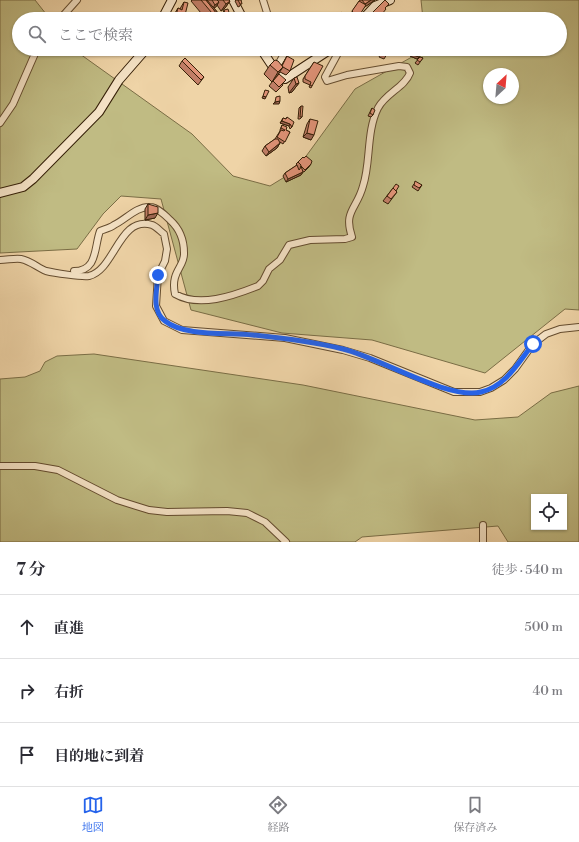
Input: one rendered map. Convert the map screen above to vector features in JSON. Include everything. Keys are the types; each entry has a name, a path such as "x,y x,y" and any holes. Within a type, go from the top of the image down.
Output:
{"main road":[{"path":"166,12 172,0"},
{"path":"233,0 239,12"},
{"path":"369,12 375,6 384,1 390,0"},
{"path":"0,193 23,187 33,179 99,112 119,80 140,56"},
{"path":"266,56 279,76 285,79 320,56"}],"street":[{"path":"66,12 77,0"},
{"path":"263,0 267,12"},
{"path":"0,123 13,104 34,56"},
{"path":"275,69 283,56"},
{"path":"69,274 72,271 80,271 91,264 96,256 96,243 100,230 113,226 142,208 151,206 173,223 183,239 185,254 175,274 173,285 174,294 184,300 206,301 258,286 263,281 269,269 280,260 289,245 310,240 345,239 352,237 348,224 350,213 356,204 364,184 373,123 384,99 408,79 410,73 406,67 399,66 347,75 327,81 325,77 336,56"},
{"path":"0,260 20,259 31,262 46,270 89,276 98,270 112,254 122,236 136,225 152,225 164,234 167,249 165,261 158,275 156,306 164,321 182,330 285,338 343,350 370,358 454,392 480,392 491,388 504,380 515,369 533,344 546,334 560,329 579,327"},
{"path":"0,466 35,466 58,470 117,500 149,510 173,512 227,511 247,513 265,522 286,542"},
{"path":"483,525 483,542"}],"shaded area":[{"path":"0,0 35,0 44,12 12,12 12,56 83,56 192,134 233,176 270,186 296,170 355,89 414,56 567,56 567,12 422,12 421,0 579,0 579,310 565,309 485,373 372,340 282,333 191,310 161,199 121,196 103,214 77,249 0,253"},
{"path":"94,354 303,385 475,420 518,417 551,393 579,386 579,542 508,542 498,526 362,537 355,542 0,542 0,379 25,377 40,371 45,362 57,356"}],"building":[{"path":"201,0 206,0 215,12 211,12"},
{"path":"206,0 217,12 215,12"},
{"path":"212,0 217,0 219,2 215,5"},
{"path":"223,0 229,0 230,1 226,4"},
{"path":"362,0 371,0 365,4"},
{"path":"385,0 389,4 384,12 373,12"},
{"path":"359,1 366,5 362,12 352,11"},
{"path":"184,2 188,3 186,12 177,12 178,8 182,10"},
{"path":"228,9 229,12 225,12 224,10"},
{"path":"287,56 294,60 290,71 282,66"},
{"path":"420,57 423,58 420,62 417,60"},
{"path":"185,58 204,77 201,80 182,61"},
{"path":"275,60 278,61 283,67 278,72 270,65"},
{"path":"314,62 323,66 312,86 310,85 311,82 305,79 305,76"},
{"path":"279,74 286,80 279,87 273,81"},
{"path":"297,77 299,83 296,84 294,78"},
{"path":"265,90 269,91 266,97 263,96"},
{"path":"280,96 280,101 275,102 276,97"},
{"path":"301,106 303,106 302,117 300,117"},
{"path":"372,108 375,110 373,115 370,113"},
{"path":"287,117 294,122 292,127 290,124 282,121 283,118 286,119"},
{"path":"310,119 318,121 314,135 307,133"},
{"path":"282,125 287,127 286,130 290,132 285,142 277,137 281,130 285,130 281,128"},
{"path":"275,139 278,139 280,143 269,152 265,146"},
{"path":"306,156 312,161 311,164 305,170 301,166 303,172 288,179 285,173 297,165 299,170 301,165 298,162"},
{"path":"415,181 422,185 419,188 414,185"},
{"path":"396,184 399,186 396,191 393,188"},
{"path":"393,188 397,192 391,199 387,196"},
{"path":"148,204 158,207 158,213 148,215"}],"route":[{"path":"158,275 156,306 164,321 182,330 285,338 343,350 370,358 454,392 480,392 491,388 504,380 515,369 533,344"}]}
